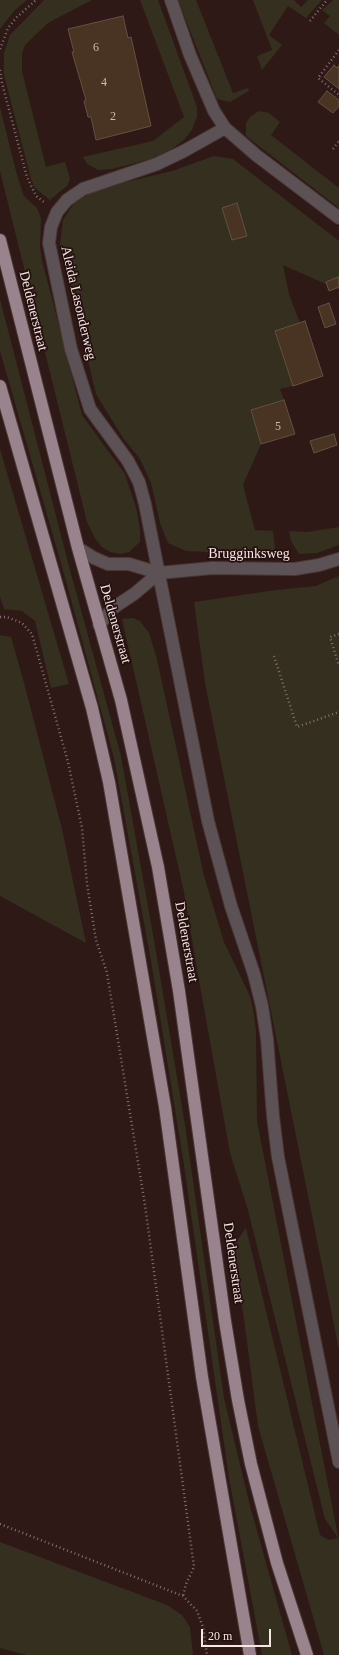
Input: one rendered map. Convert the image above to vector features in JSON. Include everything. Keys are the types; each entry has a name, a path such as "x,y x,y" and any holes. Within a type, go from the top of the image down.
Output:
{"main road":[{"name":"Deldenerstraat","path":"0,240 78,548 121,700 158,867 180,998 226,1321 241,1414 251,1464 277,1563 307,1655"},
{"path":"0,386 92,708 109,782 165,1107 202,1377 250,1655"}],"street":[{"path":"171,0 190,55 214,111 225,128 256,155 339,218"},
{"name":"Aleida Lasonderweg","path":"159,574 139,482 128,461 90,409 71,349 49,243 51,227 57,212 67,200 83,189 157,164 225,128"},
{"name":"Brugginksweg","path":"78,548 94,558 108,564 129,564 159,574 212,568 295,569 319,565 339,559"},
{"path":"100,625 114,608 159,574 208,821 231,906 254,974 262,1006 267,1039 278,1157 339,1462"}],"path":[{"path":"0,49 8,28 17,17 36,0"},
{"path":"310,21 327,0"},
{"path":"339,50 318,78 339,95"},
{"path":"0,70 2,83 27,177 36,196 57,212"},
{"path":"333,149 339,141"},
{"path":"0,617 7,617 22,623 32,634 68,762 82,828 90,905 96,940 108,980 145,1205 194,1567 186,1584 183,1596"},
{"path":"339,634 330,637 339,666"},
{"path":"274,656 297,727 339,712"},
{"path":"0,1524 183,1596 198,1611 203,1627 207,1655"}],"shaded area":[{"path":"0,0 27,0 14,11 0,29"},
{"path":"44,0 92,0 48,23 25,45 22,54 22,71 46,167 65,162 70,179 68,185 50,200 35,188 31,179 4,75 4,53 10,35"},
{"path":"140,0 158,0 197,107 197,117 192,130 184,140 162,156 112,169 98,170 87,164 83,157 153,141 184,117"},
{"path":"178,0 196,0 233,93 248,88 249,91 230,102 217,99"},
{"path":"253,0 294,0 301,7 308,0 322,0 306,18 288,6 269,35 282,45 262,70 257,56 272,50"},
{"path":"333,0 339,0 339,35 324,23 330,16 322,10"},
{"path":"0,107 17,175 24,196 37,208 41,218 40,247 42,260 82,415 125,474 137,511 140,542 129,552 120,554 110,552 102,547 96,540 87,522 0,171"},
{"path":"259,111 269,113 280,122 271,135 339,188 339,208 246,136 246,123 251,116"},
{"path":"214,156 233,159 339,241 339,290 283,265 289,294 300,323 275,331 293,386 280,389 284,400 251,411 261,444 243,485 255,530 273,531 275,548 272,555 186,551 168,543 160,523 151,483 140,459 123,438 96,394 60,244 63,220 74,203 97,189 172,171"},
{"path":"0,299 70,570 121,756 185,1125 224,1398 250,1506 292,1655 262,1655 229,1478 184,1165 151,961 114,758 64,574 0,351"},
{"path":"0,449 69,684 51,688 35,621 22,611 4,609 0,597"},
{"path":"339,527 339,545 317,553 299,554 291,541 289,531 307,532"},
{"path":"339,576 339,1350 205,683 194,602 276,590 316,586"},
{"path":"133,618 140,621 149,633 157,659 204,876 224,942 250,996 253,1009 256,1030 257,1121 339,1541 339,1655 324,1655 258,1426 244,1319 232,1247 246,1228 320,1535 329,1540 338,1538 325,1519 248,1210 230,1153 184,892 122,619"},
{"path":"0,635 11,637 23,679 62,829 86,943 0,896"},
{"path":"0,1542 167,1605 182,1615 190,1627 193,1655 26,1655 0,1648"}],"building":[{"path":"123,16 128,38 131,37 151,126 96,140 91,117 88,117 84,101 86,100 72,52 74,52 68,29"},
{"path":"334,65 337,68 339,65 339,89 324,77"},
{"path":"327,91 339,100 339,106 333,113 318,102"},
{"path":"237,203 247,236 232,240 222,208"},
{"path":"338,277 339,287 329,291 326,282"},
{"path":"329,303 336,324 325,328 318,307"},
{"path":"305,321 323,376 293,386 275,331"},
{"path":"284,400 295,434 261,444 251,410"},
{"path":"334,434 337,445 314,453 310,441"}]}
